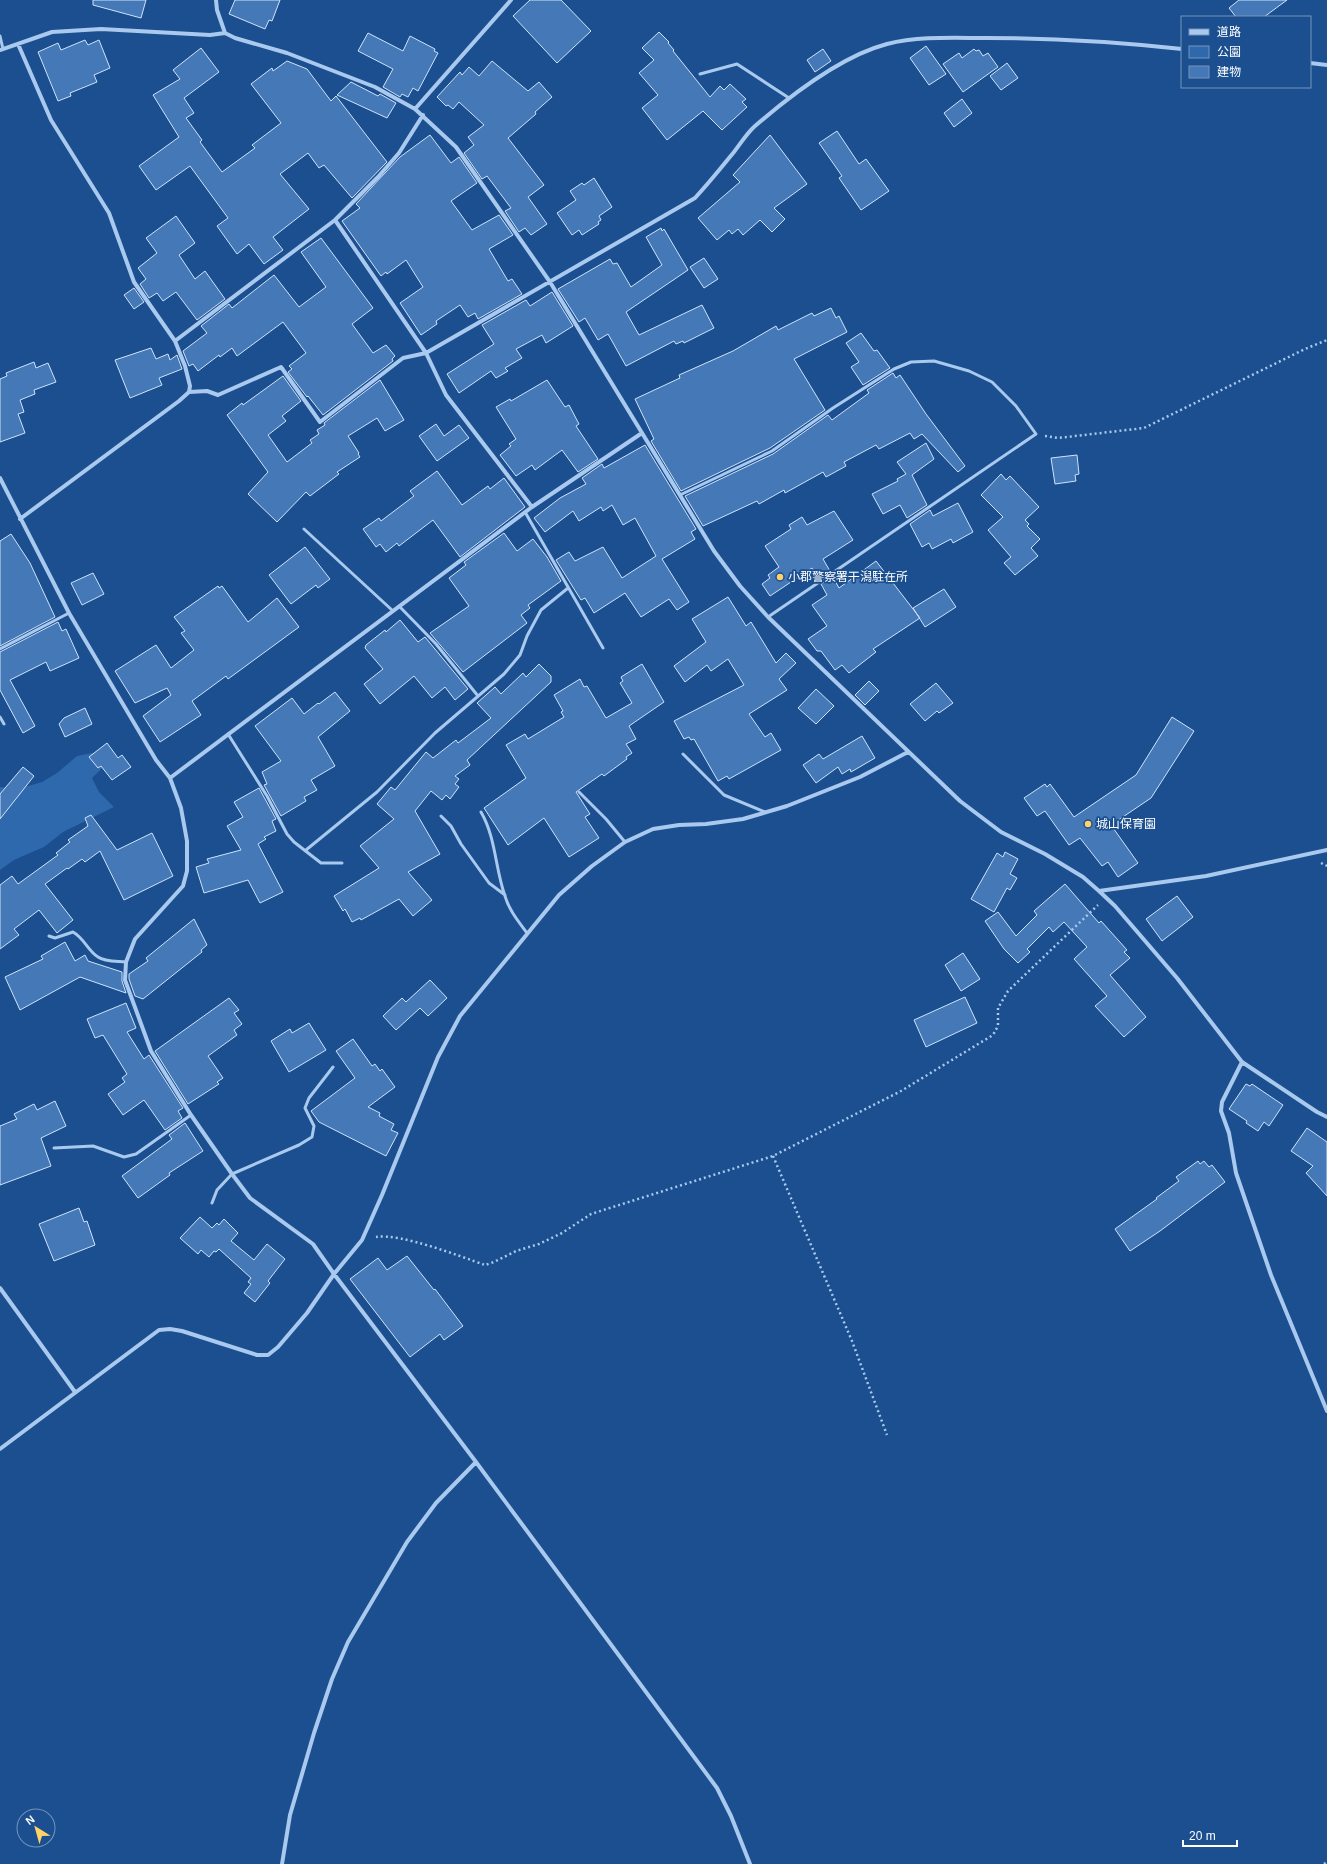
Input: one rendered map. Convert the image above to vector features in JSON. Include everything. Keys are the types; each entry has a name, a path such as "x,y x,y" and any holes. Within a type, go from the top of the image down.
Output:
{"street":[{"path":"216,0 217,10 225,33"},
{"path":"415,109 511,0"},
{"path":"2,50 52,32 101,29 210,35 225,33 235,38 287,53 375,87 423,115 456,147 550,282 714,550 740,586 768,617 960,801 1001,832 1045,854 1083,877 1099,891 1177,978 1242,1062 1327,1117"},
{"path":"189,392 207,391 218,395 281,367 320,422 403,358 426,353 695,198 711,181 753,127 789,98 821,76 858,54 887,44 923,38 1032,38 1131,44 1181,49"},
{"path":"18,44 51,120 108,213 134,282 176,341 190,386 189,392 179,401 20,519"},
{"path":"1311,63 1327,65"},
{"path":"176,341 334,220 378,177 399,153 423,115"},
{"path":"334,220 426,353 446,395 532,507"},
{"path":"170,778 525,512 642,433"},
{"path":"0,478 69,613 152,754 170,778 181,808 187,841 187,871 183,886 135,939 126,962 126,980 151,1051 191,1115 250,1198 313,1244 717,1788 731,1816 750,1864"},
{"path":"0,1449 159,1330 170,1329 182,1331 256,1355 268,1355 278,1347 307,1313 334,1274 362,1240 382,1195 438,1056 460,1016 559,895 592,866 625,842 653,829 679,824 706,824 743,819 765,813 788,806 860,777 908,752"},
{"path":"1099,891 1206,876 1327,850"},
{"path":"1242,1062 1222,1102 1221,1111 1229,1134 1236,1172 1271,1275 1327,1411"},
{"path":"0,1288 75,1392"},
{"path":"282,1864 290,1815 314,1732 332,1679 348,1642 407,1542 436,1503 476,1462"}],"lane":[{"path":"0,36 2,50"},
{"path":"700,74 737,64 789,98"},
{"path":"680,495 772,451 894,369 911,362 934,361 969,371 992,382 1016,406 1036,434 768,617"},
{"path":"525,512 603,648"},
{"path":"304,529 393,611"},
{"path":"306,850 377,792 434,733 504,674 520,655 527,636 541,610 555,597 568,588"},
{"path":"399,606 436,644 478,696"},
{"path":"0,649 69,613"},
{"path":"0,717 4,724"},
{"path":"228,734 267,796 286,834 321,863 342,862"},
{"path":"683,754 724,794 765,813"},
{"path":"579,792 606,819 625,842"},
{"path":"482,812 490,827 504,895 513,914 527,933"},
{"path":"441,816 452,826 460,844 489,883 504,895"},
{"path":"49,936 55,938 73,932 78,934 97,957 112,961 126,962"},
{"path":"212,1203 217,1190 232,1174 300,1145 312,1137 314,1126 305,1108 309,1098 333,1067"},
{"path":"54,1148 94,1146 124,1157 136,1154 191,1115"}],"path":[{"path":"1036,434 1058,438 1144,428 1305,349 1327,340"},
{"path":"362,1240 383,1236 409,1240 485,1265 516,1251 539,1244 562,1233 591,1214 772,1156 901,1091 993,1035 998,1026 998,1008 1008,991 1106,898"},
{"path":"772,1156 852,1341 887,1435"}],"green space":[{"path":"97,752 107,763 92,778 99,792 114,807 63,832 44,847 14,860 0,870 0,787 18,789 42,782 57,773 77,756"}],"building":[{"path":"93,0 146,0 141,18 93,5"},
{"path":"235,0 280,0 272,21 269,20 265,29 229,14"},
{"path":"530,0 561,0 591,31 557,63 513,16"},
{"path":"1239,0 1287,0 1265,16 1235,16 1229,8"},
{"path":"659,32 669,42 668,43 674,50 673,51 710,97 720,86 724,90 730,84 746,99 742,102 747,107 722,130 703,111 667,140 642,108 658,95 639,73 654,60 642,48"},
{"path":"368,33 403,51 410,36 435,49 434,51 438,53 418,91 413,88 408,97 402,94 400,97 383,87 393,69 358,51"},
{"path":"85,40 88,45 99,40 110,68 94,75 97,82 70,93 71,96 58,101 38,52 58,43 61,50"},
{"path":"926,46 946,74 929,85 910,58"},
{"path":"201,48 219,72 184,98 194,113 186,118 202,140 200,142 222,172 255,148 252,145 281,123 251,84 272,68 273,71 287,61 307,69 331,101 336,96 387,162 352,198 324,165 319,168 308,153 280,174 309,209 273,237 283,250 264,264 249,244 237,254 217,226 228,218 190,166 156,190 139,166 179,137 153,95 180,79 173,70"},
{"path":"823,49 831,61 815,72 807,60"},
{"path":"974,49 976,51 979,50 983,56 988,53 998,67 963,92 943,64 959,53 962,58"},
{"path":"492,61 528,91 539,82 552,97 535,112 536,114 508,138 544,185 528,197 547,224 531,235 525,228 519,232 505,211 511,208 487,176 482,179 464,153 474,145 468,137 484,125 459,102 453,109 448,105 446,106 437,97 460,72 462,75 469,67 479,76"},
{"path":"1007,63 1018,78 1001,90 990,76"},
{"path":"351,82 378,96 380,94 396,103 387,118 337,95"},
{"path":"962,99 972,113 954,127 944,113"},
{"path":"837,131 859,164 866,159 889,191 861,210 839,178 842,176 819,143"},
{"path":"430,135 451,163 459,157 477,183 451,201 472,230 499,215 513,235 489,249 508,281 512,279 522,294 478,319 475,313 468,317 460,305 436,321 437,324 421,335 400,303 423,287 406,260 387,274 386,272 381,276 342,221 360,208 356,204 400,157"},
{"path":"770,135 807,184 774,208 785,219 772,232 760,220 743,235 738,229 732,234 729,230 717,240 698,218 740,182 733,175"},
{"path":"594,178 612,207 599,216 601,220 598,222 599,224 582,235 579,230 572,235 557,213 576,200 570,191 582,183 584,185"},
{"path":"176,216 195,243 179,255 195,279 205,271 225,299 197,320 176,292 163,301 157,293 149,298 140,284 146,279 138,268 157,253 146,238"},
{"path":"661,228 662,231 664,229 688,270 626,312 639,335 702,305 714,328 684,343 683,341 676,344 674,341 626,366 608,334 598,340 585,318 579,322 558,289 610,259 613,264 617,263 631,287 662,265 646,237"},
{"path":"321,238 373,308 352,324 373,353 386,345 395,356 392,359 393,361 323,415 288,372 292,369 289,366 306,353 283,322 237,356 232,348 220,357 219,355 198,371 193,364 189,366 183,351 207,333 201,326 229,304 232,308 274,275 299,307 326,287 301,252"},
{"path":"704,258 718,279 704,288 690,267"},
{"path":"134,288 144,302 134,309 124,295"},
{"path":"552,292 573,326 546,343 542,335 516,349 522,358 505,368 508,371 496,378 491,371 459,393 447,374 494,344 482,325 526,300 530,306"},
{"path":"831,308 836,318 839,316 847,332 794,359 825,410 770,448 681,491 651,441 654,439 635,399 680,378 679,375 733,351 776,326 778,330 812,313 814,316"},
{"path":"861,333 874,351 877,350 890,368 863,385 851,367 859,362 846,343"},
{"path":"151,348 156,359 168,354 170,360 177,355 182,369 159,378 162,385 130,398 115,360"},
{"path":"34,362 36,368 48,363 56,382 34,390 35,394 20,400 24,412 18,414 25,433 0,442 0,379 7,376 6,373"},
{"path":"893,373 896,378 900,375 926,414 965,466 958,472 922,434 914,439 910,433 879,449 876,445 844,462 846,466 826,477 823,472 785,493 784,490 759,504 757,501 703,526 685,496 773,454 828,415 832,420 869,393 867,390"},
{"path":"283,376 301,401 282,416 286,421 268,435 287,462 312,443 310,440 319,434 317,430 325,425 324,423 380,380 404,420 385,431 377,418 348,436 360,457 337,472 339,474 310,496 306,492 277,522 248,494 268,472 227,415 242,403 243,405"},
{"path":"547,380 565,407 569,405 579,424 576,426 598,459 578,472 562,450 535,470 532,465 516,476 500,455 511,446 509,444 516,439 496,407 510,399 511,401"},
{"path":"436,424 444,436 459,425 469,438 437,461 419,436"},
{"path":"926,443 934,459 912,475 927,505 907,518 900,505 883,514 872,494 898,481 897,479 906,474 897,462"},
{"path":"645,445 696,529 691,532 695,539 662,559 689,602 677,610 669,599 641,617 625,593 594,613 585,598 581,600 556,560 569,552 575,561 603,547 622,578 656,556 635,518 623,525 612,505 603,511 601,507 579,521 573,511 545,532 534,518 560,498 586,484 582,478 602,464 604,468"},
{"path":"1077,455 1079,474 1075,475 1076,481 1055,484 1051,458"},
{"path":"437,471 462,505 488,486 490,489 504,478 525,507 460,557 433,520 399,546 397,543 386,552 380,544 376,547 363,529 379,518 381,521 414,496 410,491"},
{"path":"1001,474 1006,480 1010,476 1039,507 1025,520 1029,524 1027,526 1040,539 1031,548 1038,556 1015,575 1004,563 1011,557 988,530 1003,517 981,495"},
{"path":"958,503 973,532 953,543 951,539 932,549 929,543 922,547 910,524 930,510 933,516"},
{"path":"834,511 853,540 823,559 830,571 818,579 812,568 770,596 762,584 770,578 768,575 779,567 765,546 791,529 789,525 802,517 807,525"},
{"path":"504,533 517,551 533,539 547,557 561,581 528,605 530,608 521,615 527,623 463,672 430,633 469,606 449,578 466,565 464,562"},
{"path":"11,534 30,563 55,617 0,646 0,541"},
{"path":"305,547 330,579 318,588 316,585 291,604 269,575"},
{"path":"876,561 920,618 873,649 876,652 849,673 842,665 835,670 821,651 817,651 808,639 827,626 812,605 827,595 821,584 833,577 839,588"},
{"path":"93,573 104,594 82,605 71,583"},
{"path":"218,586 219,588 222,586 248,622 277,598 299,627 228,679 226,676 192,701 201,715 160,742 143,716 171,695 167,688 135,703 115,671 156,645 171,668 194,650 181,633 185,631 174,617"},
{"path":"944,589 956,607 925,627 913,608"},
{"path":"728,597 746,626 751,622 776,663 786,653 796,663 779,679 787,690 749,714 765,737 771,733 781,750 729,779 727,776 718,781 694,739 691,740 689,737 684,739 674,721 744,685 728,659 711,671 707,665 685,682 674,666 706,642 692,619"},
{"path":"400,620 418,642 425,637 468,689 455,700 445,687 432,698 414,676 380,704 364,684 383,669 365,648 366,645 385,630 386,632"},
{"path":"58,622 62,631 66,629 79,658 50,671 46,662 10,680 35,726 23,733 0,690 0,652"},
{"path":"539,664 551,676 551,682 467,760 470,765 455,776 459,779 455,784 459,787 450,799 446,795 442,800 431,791 415,811 440,854 408,872 432,900 413,916 399,899 361,920 360,918 352,922 345,909 343,911 334,896 379,868 360,846 394,819 377,804 391,787 395,790 426,752 433,758 456,740 458,743 491,718 477,703 495,687 501,694 523,673 526,677"},
{"path":"642,664 664,702 629,726 636,739 626,744 632,753 626,757 627,759 604,776 602,774 576,792 590,814 585,817 599,838 569,857 544,818 508,845 484,808 526,778 506,745 525,734 528,739 564,717 561,712 563,711 554,695 580,679 584,687 587,686 606,718 632,703 620,683 623,681 621,677"},
{"path":"869,681 879,691 865,705 855,695"},
{"path":"936,683 953,703 939,713 937,711 925,721 910,704"},
{"path":"816,689 834,706 816,724 798,708"},
{"path":"335,692 350,711 318,737 335,766 311,780 317,790 304,797 306,801 281,816 264,785 267,784 262,772 281,761 255,726 292,698 304,714"},
{"path":"85,708 92,724 65,737 59,724 64,718"},
{"path":"1172,717 1194,731 1151,798 1111,825 1138,863 1118,877 1108,862 1102,866 1080,838 1069,845 1045,811 1037,816 1024,798 1045,784 1047,787 1050,784 1074,817 1136,775"},
{"path":"862,736 875,758 851,772 850,769 842,774 838,767 816,783 803,765 819,754 823,759"},
{"path":"107,743 118,758 122,755 131,767 112,780 101,766 98,768 89,757"},
{"path":"23,767 34,776 0,819 0,794"},
{"path":"259,788 276,819 272,821 276,831 264,837 266,839 258,844 283,892 260,903 248,880 204,893 196,867 209,863 207,859 241,850 227,826 243,817 234,802"},
{"path":"91,815 117,850 152,833 173,876 124,900 100,851 85,862 82,859 68,869 67,868 45,884 73,920 57,933 39,910 14,929 19,935 0,949 0,885 12,876 18,884 58,855 56,853 70,842 68,840 88,826 85,818"},
{"path":"1005,852 1018,859 1010,874 1017,878 1010,890 1007,888 994,912 971,899 997,853 1003,857"},
{"path":"1065,884 1099,923 1101,921 1127,950 1124,952 1130,958 1110,975 1146,1017 1124,1037 1095,1006 1107,996 1074,959 1087,947 1064,922 1053,932 1049,927 1027,949 1030,952 1018,963 1004,949 985,921 998,912 1016,936 1037,915 1034,911"},
{"path":"1177,896 1193,917 1162,941 1146,919"},
{"path":"194,919 207,945 201,950 202,952 143,999 135,996 129,979 129,974 148,961 146,958"},
{"path":"65,942 75,961 85,955 88,961 122,972 122,981 126,993 80,977 20,1010 5,977 43,959 41,956"},
{"path":"963,953 980,979 961,991 945,965"},
{"path":"430,980 447,998 428,1016 420,1008 396,1030 383,1016 402,998 406,1002"},
{"path":"965,997 977,1023 926,1047 914,1020"},
{"path":"229,998 239,1010 234,1013 242,1024 234,1030 237,1035 208,1056 223,1078 217,1082 219,1084 188,1104 155,1051"},
{"path":"126,1003 136,1028 127,1032 144,1059 149,1055 183,1108 178,1111 182,1118 165,1130 144,1100 123,1115 108,1094 125,1082 122,1078 127,1074 103,1035 95,1038 87,1019"},
{"path":"309,1023 326,1050 289,1072 271,1041 290,1029 292,1033"},
{"path":"353,1039 372,1066 375,1064 380,1071 382,1069 395,1087 368,1107 380,1113 379,1116 394,1124 391,1130 398,1133 386,1156 319,1122 311,1111 355,1078 336,1051"},
{"path":"1246,1084 1250,1086 1252,1084 1283,1105 1269,1126 1264,1122 1258,1131 1246,1123 1247,1121 1229,1109"},
{"path":"55,1101 66,1126 41,1138 51,1166 0,1185 0,1126 17,1119 14,1114 34,1104 37,1110"},
{"path":"185,1123 203,1151 169,1173 170,1175 138,1198 122,1176 172,1139 169,1135"},
{"path":"1307,1128 1327,1142 1327,1196 1306,1173 1313,1166 1291,1151"},
{"path":"1198,1161 1200,1164 1204,1161 1209,1167 1212,1165 1225,1182 1160,1231 1130,1251 1115,1229 1179,1181 1176,1177"},
{"path":"79,1208 84,1222 87,1221 95,1245 54,1261 39,1224"},
{"path":"200,1217 212,1228 217,1223 219,1225 224,1219 238,1233 231,1241 254,1260 267,1244 285,1259 268,1281 270,1283 255,1302 244,1293 251,1284 248,1282 251,1278 219,1249 216,1252 214,1251 209,1257 201,1250 198,1254 180,1238"},
{"path":"407,1256 434,1290 435,1289 463,1326 444,1340 440,1334 410,1357 350,1279 378,1258 387,1270"}],"place":[{"name":"小郡警察署干潟駐在所","path":"780,577"},
{"name":"城山保育園","path":"1088,824"}]}
